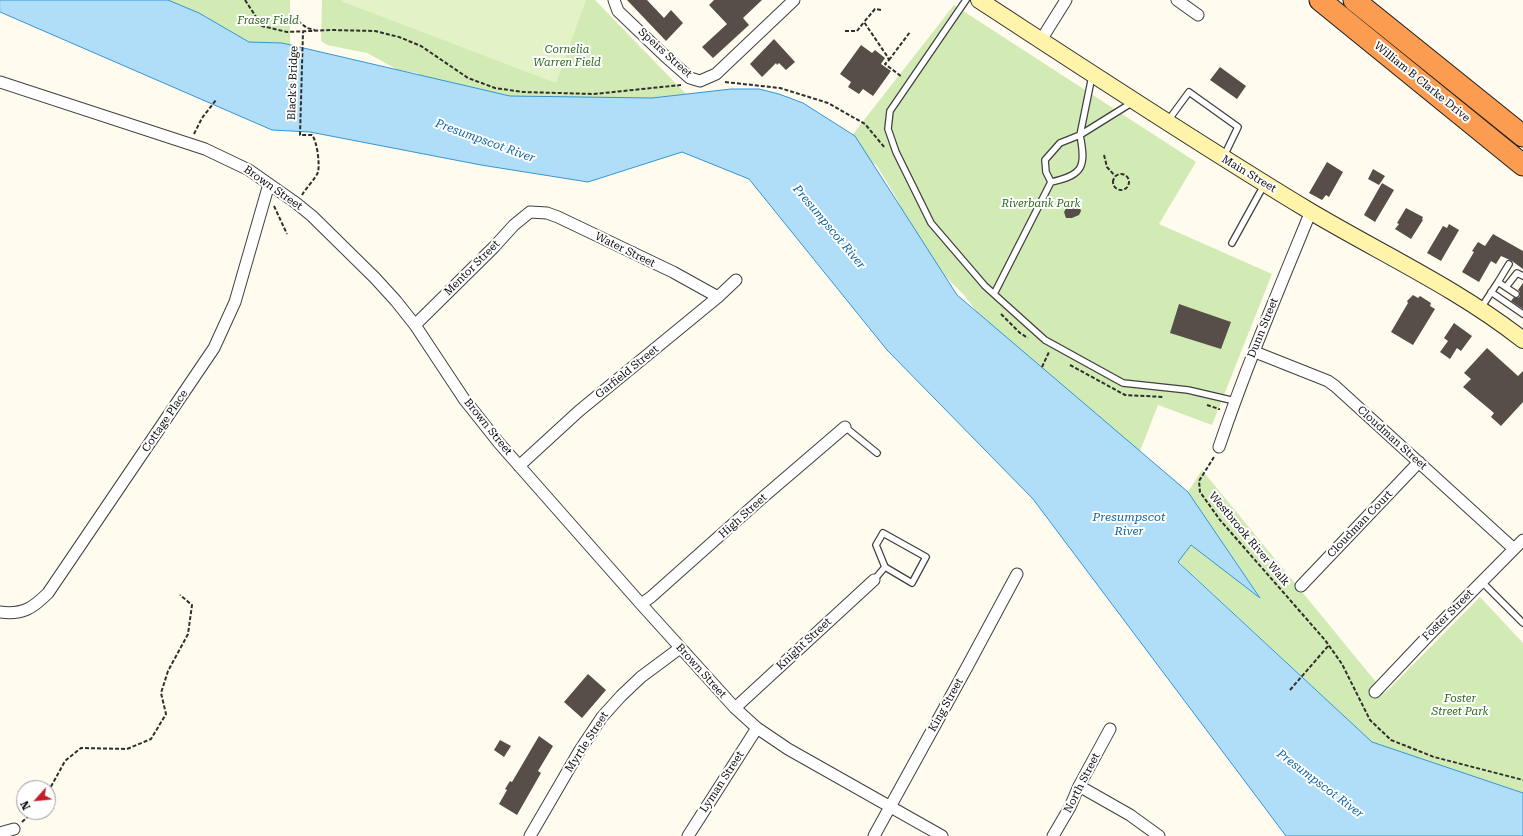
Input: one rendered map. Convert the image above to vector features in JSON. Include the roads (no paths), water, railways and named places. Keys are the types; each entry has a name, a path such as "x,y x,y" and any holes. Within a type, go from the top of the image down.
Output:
{"highway":[{"name":"William B Clarke Drive","path":"1320,0 1523,165"},
{"name":"William B Clarke Drive","path":"1354,0 1523,136"}],"main road":[{"name":"Main Street","path":"979,0 1223,158 1311,211 1480,308 1523,340"}],"street":[{"name":"Speirs Street","path":"614,0 618,11 665,56 690,78 700,81 716,74 794,0"},
{"path":"1041,40 1066,0"},
{"path":"1177,0 1198,15"},
{"name":"Brown Street","path":"0,82 205,149 248,170 296,203 312,216 375,278 415,325 464,398 490,432 680,648 735,708 757,728 788,749 942,836"},
{"name":"Cottage Place","path":"0,612 24,612 38,603 48,593 214,348 235,302 269,184"},
{"name":"Dunn Street","path":"1219,447 1262,330 1311,211"},
{"name":"Mentor Street","path":"415,325 494,247 514,225 530,212"},
{"name":"Water Street","path":"530,212 547,213 558,217 673,272 718,297"},
{"name":"Garfield Street","path":"519,466 579,411 718,297 736,280"},
{"name":"Cloudman Street","path":"1255,352 1328,381 1514,549"},
{"name":"High Street","path":"641,604 651,597 761,499 845,427"},
{"name":"Cloudman Court","path":"1301,586 1419,462"},
{"name":"Foster Street","path":"1375,692 1523,540"},
{"name":"King Street","path":"874,836 889,806 939,719 1017,574"},
{"name":"Knight Street","path":"735,708 874,580"},
{"name":"Myrtle Street","path":"530,836 580,750 602,716 641,677 680,648"},
{"name":"Lyman Street","path":"688,836 757,728"},
{"name":"North Street","path":"1053,836 1070,807 1079,786 1110,729"},
{"path":"1079,786 1130,815 1159,836"},
{"path":"0,833 14,829"}],"lane":[{"path":"966,0 890,110 888,129 896,152 931,223 985,286 1045,340 1123,383 1188,390 1235,401"},
{"path":"994,294 1051,182 1067,178 1080,169 1084,156 1080,135 1092,74"},
{"path":"1167,122 1189,92 1238,127 1223,158"},
{"path":"1051,182 1046,172 1045,160 1060,143 1080,135 1135,101"},
{"path":"1232,243 1265,183"},
{"path":"1480,308 1509,264"},
{"path":"1506,287 1517,273 1523,276"},
{"path":"1498,282 1516,294"},
{"path":"1491,292 1523,314"},
{"path":"845,427 877,453"},
{"path":"883,533 926,557 912,583 886,567 876,545 883,533"},
{"path":"874,580 886,567"},
{"path":"1482,582 1523,623"}],"water":[{"name":"Presumpscot River","path":"0,0 168,0 199,13 249,42 282,43 510,96 652,98 731,89 759,89 779,94 803,103 855,136 957,295 1188,492 1260,598 1191,545 1178,562 1372,742 1523,793 1523,836 1286,836 1033,499 887,350 749,179 682,152 588,182 481,165 310,132 272,130 0,12"}],"park label":[{"name":"Fraser Field","path":"268,21"},
{"name":"Cornelia Warren Field","path":"567,56"},
{"name":"Riverbank Park","path":"1041,204"},
{"name":"Foster Street Park","path":"1460,705"}]}
